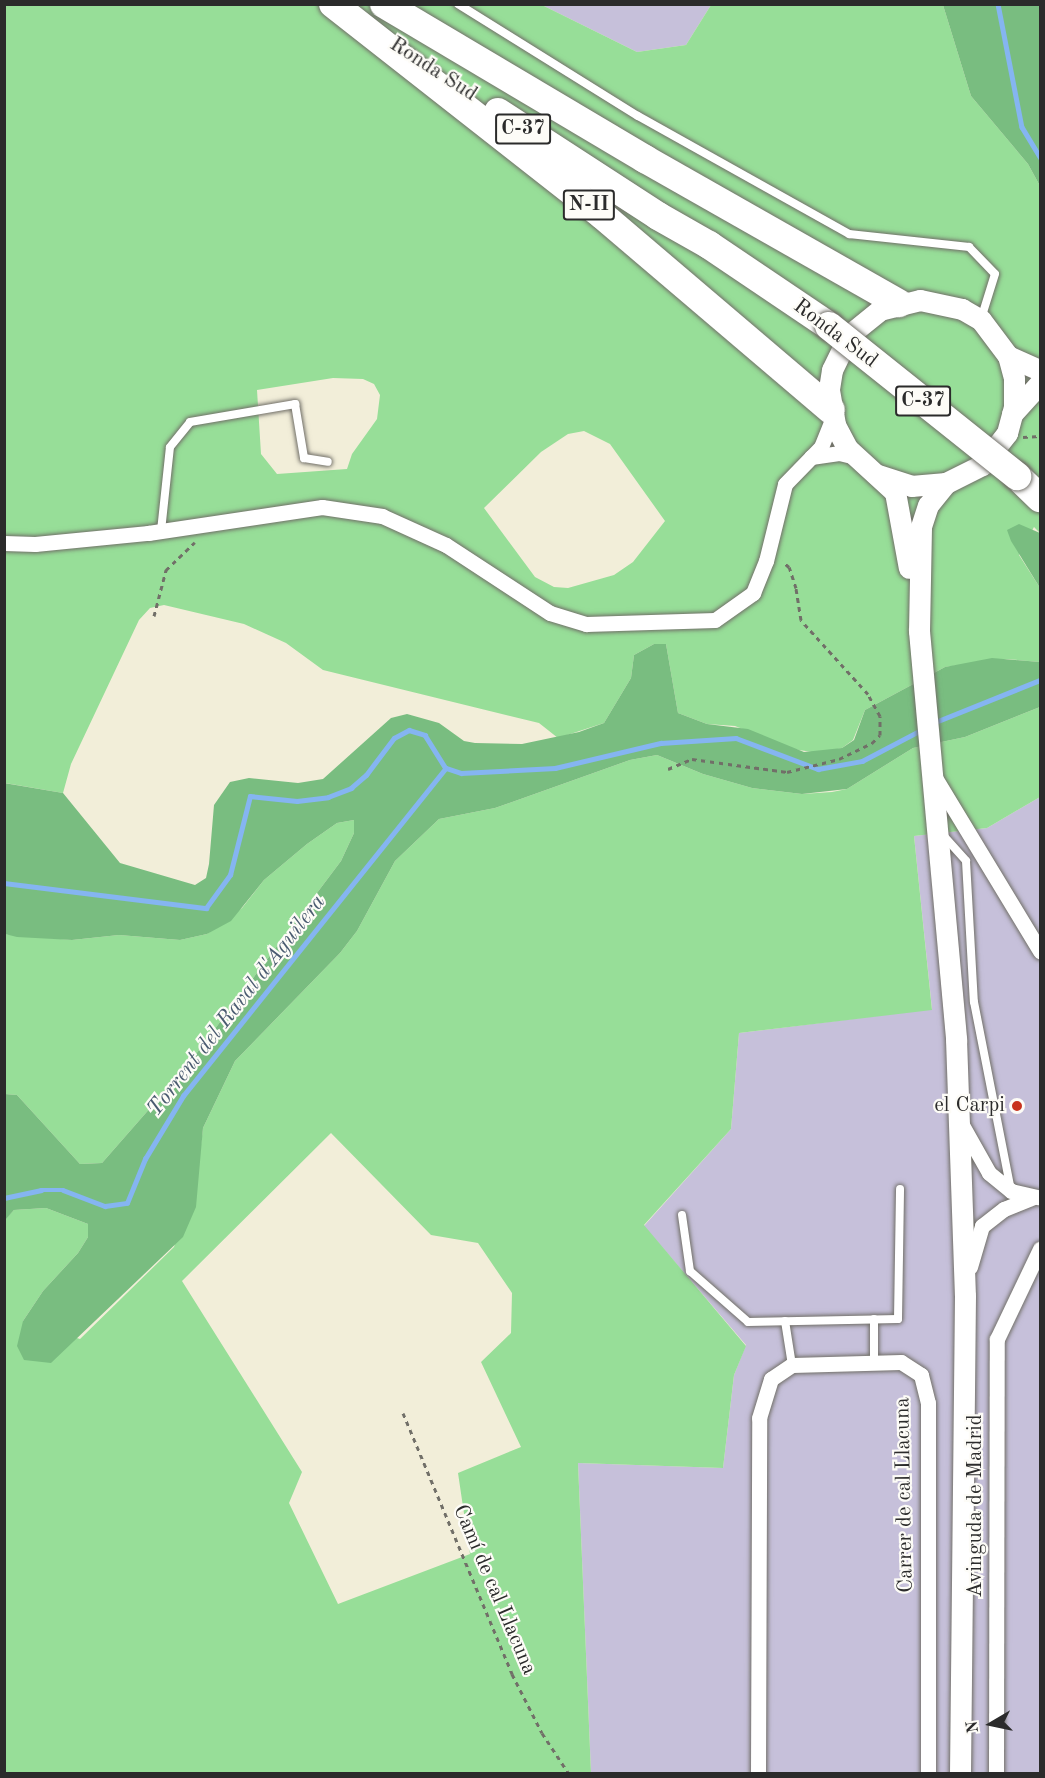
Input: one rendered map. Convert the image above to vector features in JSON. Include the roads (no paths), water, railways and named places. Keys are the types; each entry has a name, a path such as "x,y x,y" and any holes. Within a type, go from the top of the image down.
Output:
{"highway":[{"name":"Ronda Sud","path":"383,4 663,207 709,244 829,326 1017,476 1041,498"},
{"path":"383,4 645,159 899,303"},
{"name":"Ronda Sud","path":"337,7 658,216 709,244"},
{"name":"N-II","path":"337,7 603,216 832,413"}],"street":[{"name":"N-II","path":"878,475 911,486 946,483 982,465 996,450 1012,414 1014,378 1008,356 981,320 942,302 899,303 880,310 849,335 832,370 832,413 841,439 856,457 895,492 900,509 920,631"},
{"path":"1008,356 1041,370"},
{"path":"1012,414 1041,383"},
{"path":"4,543 35,544 160,532 322,507 382,516 446,545 550,613 586,624 715,620 753,593 767,555 785,484 822,447 832,413"},
{"path":"812,457 839,453 856,457"},
{"name":"N-II","path":"946,483 928,505 921,527 920,631 923,687 956,1039 959,1118 965,1296 960,1773"},
{"path":"931,771 1041,951"},
{"path":"959,1118 989,1173 1011,1191 1037,1197"},
{"path":"965,1296 982,1226 997,1213 1037,1197"},
{"name":"Avinguda de Madrid","path":"996,1773 997,1340 1041,1249"},
{"name":"Carrer de cal Llacuna","path":"792,1365 901,1362 921,1375 928,1403 928,1773"},
{"path":"758,1773 759,1418 771,1379 792,1365"}],"lane":[{"path":"458,4 638,116 849,234 969,247 995,274 981,320"},
{"path":"160,532 170,447 190,422 295,404 304,458 328,462"},
{"path":"936,827 966,861 974,1002 1011,1191"},
{"path":"682,1215 690,1271 748,1322 898,1319 900,1189"},
{"path":"873,1319 874,1363"},
{"path":"785,1321 792,1365"}],"waterway":[{"path":"998,4 1022,127 1040,157"},
{"path":"933,723 1040,680"},
{"path":"4,883 206,908 230,875 250,796 297,801 328,797 351,788 366,775 394,738 409,730 425,735 446,768"},
{"path":"446,768 461,773 555,768 661,743 736,738 818,769 862,761 921,730"},
{"name":"Torrent del Raval d'Aguilera","path":"4,1198 41,1190 63,1190 105,1206 127,1203 145,1159 183,1096 446,768"}],"place":[{"name":"el Carpi","path":"1017,1106"}]}
